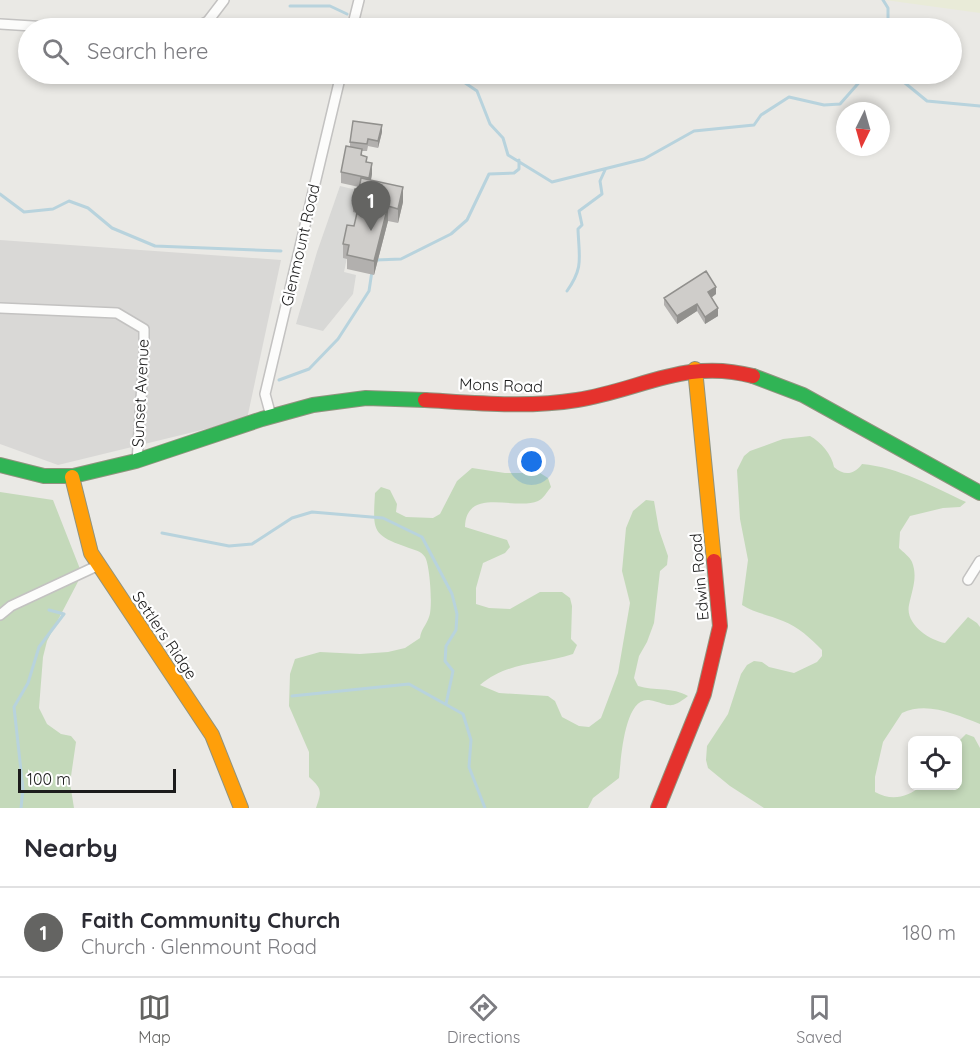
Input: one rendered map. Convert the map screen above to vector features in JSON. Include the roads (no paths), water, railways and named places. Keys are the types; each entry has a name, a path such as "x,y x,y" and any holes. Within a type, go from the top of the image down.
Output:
{"main road":[{"name":"Mons Road","path":"0,465 47,477 72,477 137,462 271,416 312,405 352,398 427,398 493,404 558,403 610,394 661,377 695,369 745,373 770,380 980,493"},
{"name":"Edwin Road","path":"658,808 704,694 720,626 695,369"},
{"name":"Settlers Ridge","path":"72,477 91,553 212,735 241,808"}],"street":[{"path":"209,18 224,0"},
{"path":"354,18 358,0"},
{"path":"0,24 18,25"},
{"name":"Glenmount Road","path":"271,416 265,394 339,84"},
{"name":"Sunset Avenue","path":"0,308 117,313 144,329 137,462"},
{"path":"968,580 980,561"},
{"path":"0,615 11,606 99,566"}],"waterway":[{"path":"883,0 888,8 888,18"},
{"path":"290,6 330,6 347,14"},
{"path":"467,84 477,91 490,124 503,138 508,155 552,182 644,159 694,131 754,125 761,115 789,97 824,105 840,104 858,84"},
{"path":"906,84 927,101 980,106"},
{"path":"376,260 401,259 451,234 467,220 489,174 514,173 519,169 519,160"},
{"path":"567,291 576,275 579,262 578,229 582,225 579,211 602,194 600,181 605,170"},
{"path":"0,194 24,212 53,209 69,201 88,208 112,228 155,246 281,251"},
{"path":"279,380 309,369 338,339 369,291 372,271"},
{"path":"162,533 229,546 252,544 292,518 312,512 383,518 422,537 452,594 457,614 456,630 446,646 445,661 453,671 446,704"},
{"path":"21,808 23,789 14,707 28,683 39,647 64,614 49,610"},
{"path":"292,696 409,684 463,714 471,740 469,767 485,808"}],"place":[{"name":"Faith Community Church","path":"371,231"}]}
